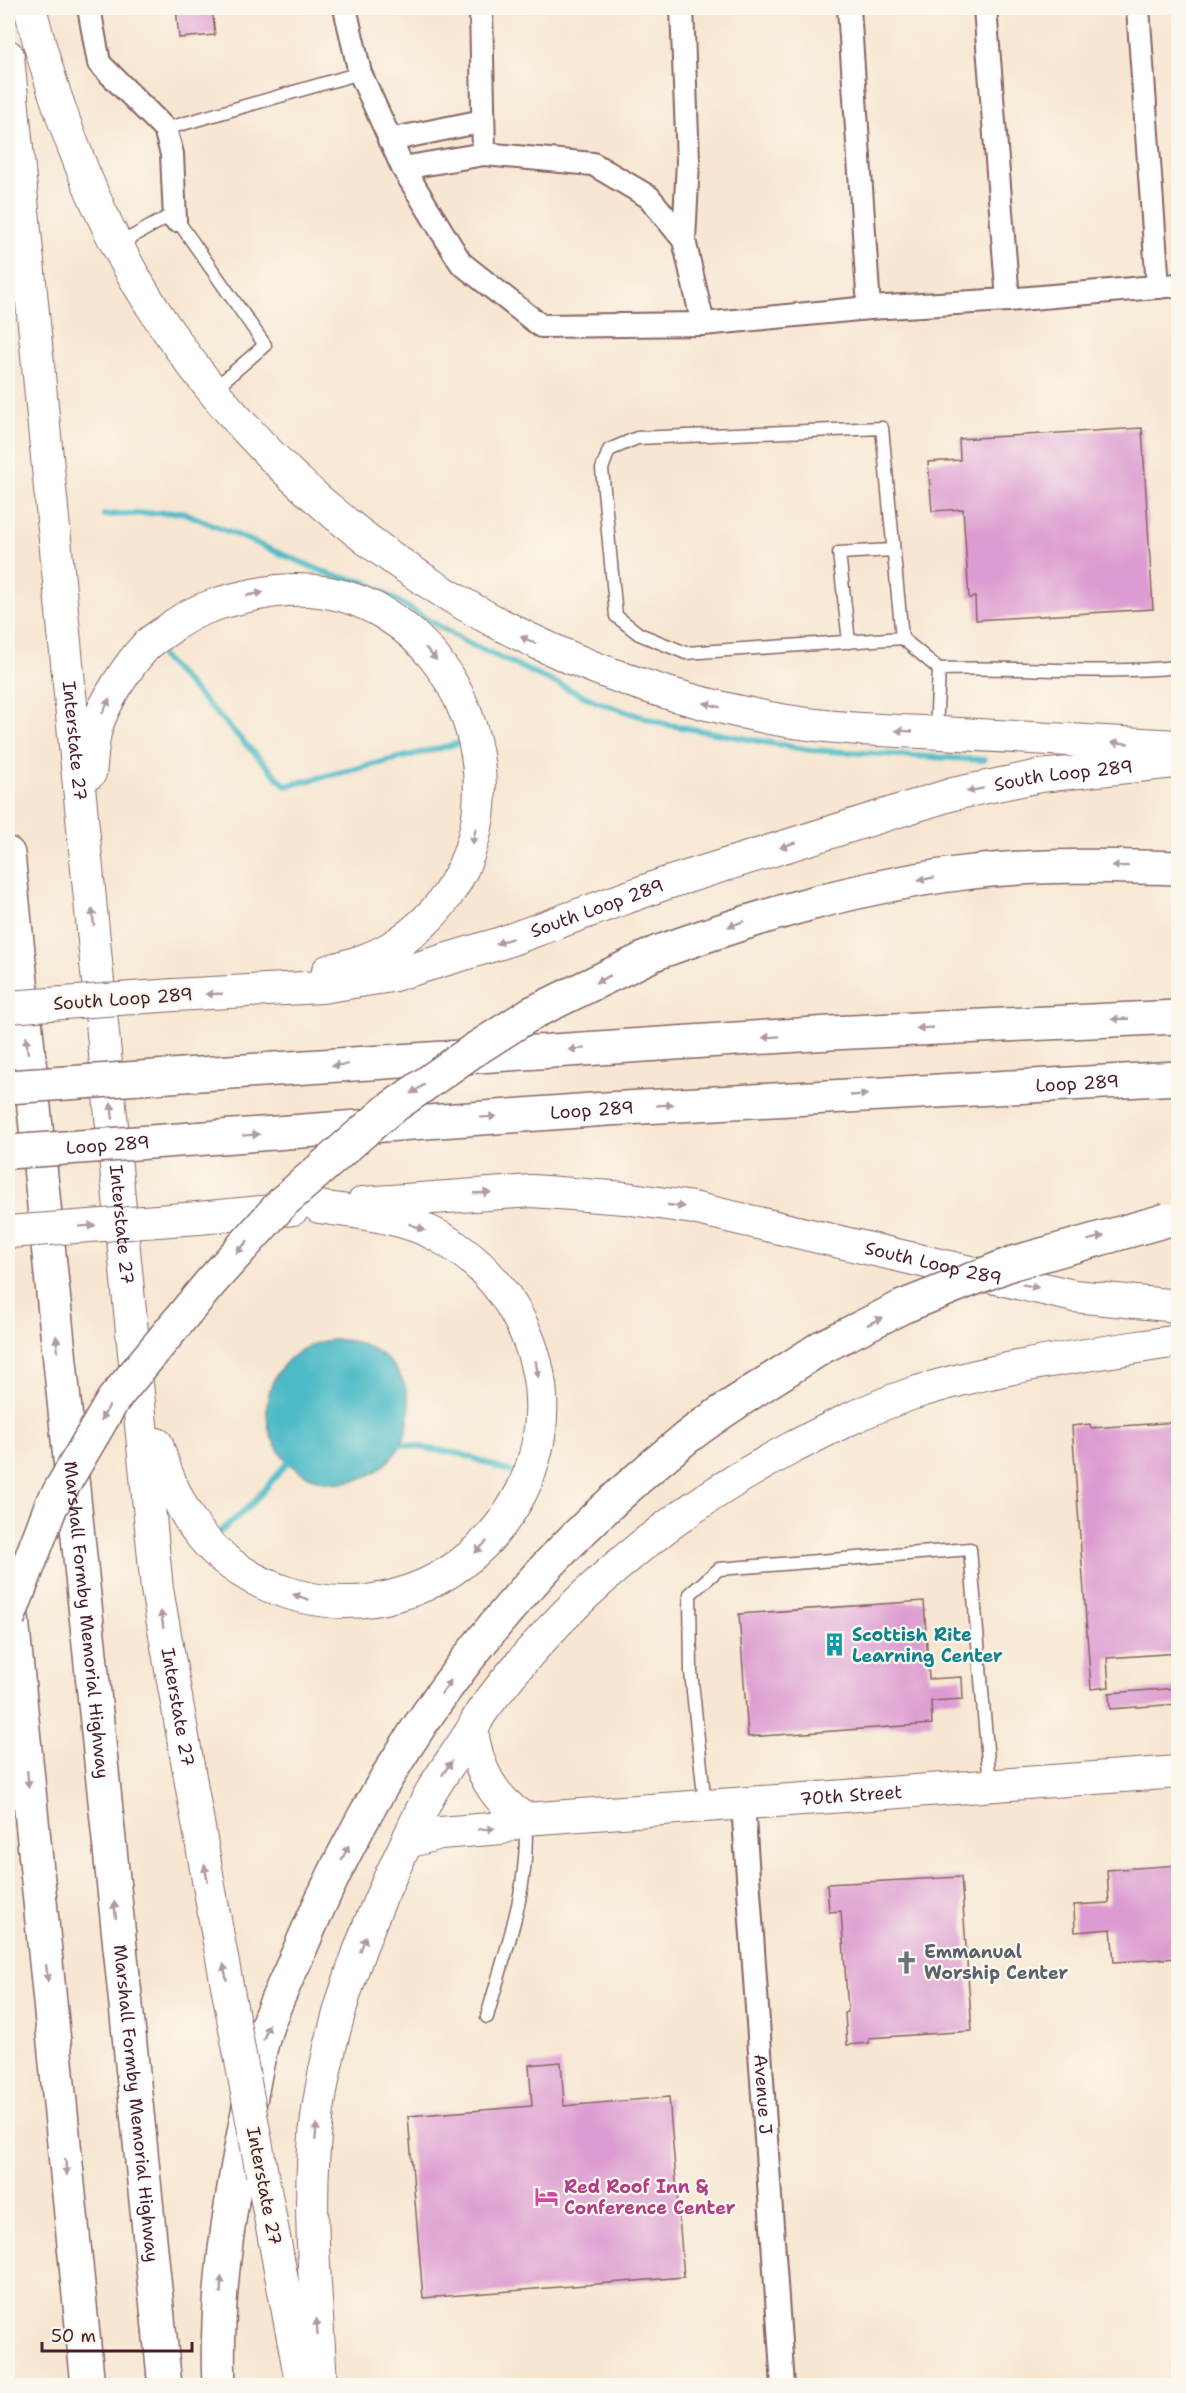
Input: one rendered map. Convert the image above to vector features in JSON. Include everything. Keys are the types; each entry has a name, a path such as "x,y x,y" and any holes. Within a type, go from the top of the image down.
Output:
{"highway":[{"name":"Marshall Formby Memorial Highway","path":"8,854 165,2385"},
{"path":"8,1619 51,1506 113,1400 210,1283 284,1201 387,1111 471,1052 532,1013 656,953 751,919 796,907 865,890 965,872 1070,865 1179,868"},
{"path":"8,1087 841,1032 1179,1017"},
{"name":"Loop 289","path":"8,1152 606,1108 1179,1078"},
{"path":"219,2385 221,2268 228,2214 264,2034 319,1905 357,1829 400,1753 459,1668 523,1590 607,1507 687,1437 822,1347 903,1307 1013,1263 1173,1219"},
{"path":"8,1574 88,2385"}],"main road":[{"path":"30,8 68,135 119,244 163,324 213,390 292,475 350,528 399,565 437,589 539,645 614,676 724,708 782,721 823,725 1179,746"},
{"name":"Interstate 27","path":"8,56 158,1589 217,1931 302,2385"},
{"path":"84,825 95,732 106,704 148,644 181,620 202,608 231,599 273,591 307,590 362,604 414,634 450,678 463,701 477,745 480,770 477,822 472,844 460,875 447,897 431,915 394,946 357,963 255,993"},
{"name":"South Loop 289","path":"8,1007 174,995 255,993 322,987 391,976 501,943 664,884 953,794 1040,776 1179,761"},
{"name":"South Loop 289","path":"8,1232 198,1218 472,1193 532,1191 625,1198 693,1208 1074,1296 1179,1306"},
{"path":"134,1333 156,1441 175,1498 194,1530 220,1557 274,1588 310,1600 348,1604 383,1599 420,1588 448,1573 476,1553 497,1531 515,1505 530,1474 541,1418 537,1362 529,1338 502,1290 462,1251 411,1224 385,1216 319,1207"},
{"path":"321,2385 312,2242 318,2112 331,2041 356,1963 384,1890 431,1792 472,1731 480,1714 543,1638 612,1568 701,1502 751,1470 848,1420 905,1396 959,1380 1041,1362 1179,1341"},
{"path":"472,1731 478,1763 493,1790 507,1807 525,1819"},
{"name":"70th Street","path":"408,1842 440,1833 502,1828 525,1819 1179,1772"}],"street":[{"path":"89,8 99,63 165,129 172,154 175,220"},
{"path":"345,8 360,73 389,140 403,168 461,263 541,326 703,324 869,308 1008,300 1168,286 1138,8"},
{"path":"481,8 484,154"},
{"path":"682,8 688,161 684,240 703,324"},
{"path":"849,8 869,308"},
{"path":"985,8 1008,300"},
{"path":"389,140 483,121"},
{"path":"403,168 484,154 593,164 649,197 684,240"},
{"name":"Avenue J","path":"743,1804 783,2385"}],"lane":[{"path":"165,129 360,73"},
{"path":"119,244 173,214 175,220 265,345 213,390"},
{"path":"902,638 686,654 639,634 616,616 602,469 609,450 637,438 882,428 902,638 939,669 1132,671 1179,667"},
{"path":"849,642 839,553 892,550"},
{"path":"936,733 939,669"},
{"path":"705,1807 691,1672 690,1594 718,1569 970,1549 990,1786"},
{"path":"487,2017 516,1912 528,1849 525,1819"}],"water":[{"path":"338,1340 365,1345 389,1360 404,1384 409,1411 404,1438 389,1462 365,1477 338,1482 311,1477 287,1462 272,1438 267,1411 272,1384 287,1360 311,1345"}],"building":[{"path":"176,8 212,8 215,35 179,38"},
{"path":"1142,428 1153,609 976,620 975,597 969,598 963,509 932,511 928,462 960,460 959,439"},
{"path":"1179,1422 1179,1653 1107,1658 1109,1687 1091,1689 1072,1426 1090,1424 1091,1428"},
{"name":"Scottish Rite Learning Center","path":"924,1601 929,1679 962,1677 963,1699 931,1701 932,1724 748,1737 739,1614"},
{"path":"1179,1688 1179,1704 1110,1709 1109,1693"},
{"path":"1179,1865 1179,1958 1114,1962 1111,1929 1075,1932 1074,1905 1109,1903 1107,1870"},
{"name":"Emmanual Worship Center","path":"961,1877 972,2031 869,2038 869,2043 847,2045 845,2013 848,2012 841,1911 829,1912 827,1884"},
{"name":"Red Roof Inn & Conference Center","path":"561,2062 564,2106 669,2097 684,2277 423,2298 408,2116 532,2106 529,2065"}],"waterway":[{"path":"104,515 182,512 334,576 365,582 464,641 597,702 664,724 810,750 984,760"},
{"path":"162,657 286,786 460,743"},
{"path":"402,1444 461,1454 514,1473"},
{"path":"220,1532 253,1503 288,1462"}],"place":[{"name":"Scottish Rite Learning Center","path":"834,1645"},
{"name":"Emmanual Worship Center","path":"906,1962"},
{"name":"Red Roof Inn & Conference Center","path":"546,2197"}]}
